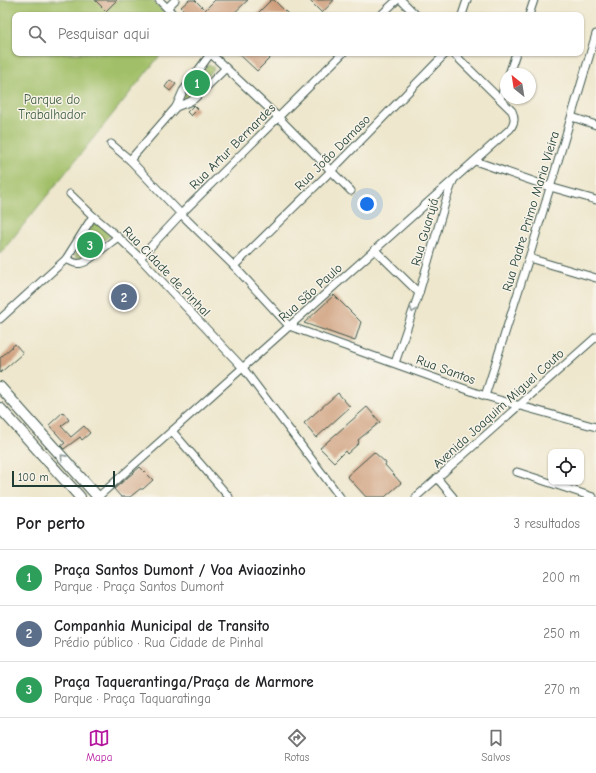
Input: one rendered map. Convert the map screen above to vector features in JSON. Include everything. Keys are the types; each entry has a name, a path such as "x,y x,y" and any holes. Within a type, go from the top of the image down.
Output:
{"main road":[{"path":"0,387 98,497"},
{"path":"0,408 80,497"}],"street":[{"path":"159,0 171,12"},
{"path":"167,8 175,0"},
{"path":"385,12 397,0"},
{"path":"401,0 413,12"},
{"path":"463,12 467,0"},
{"path":"530,12 534,0"},
{"name":"Rua Padre Primo Maria Vieira","path":"485,396 594,51 596,34"},
{"path":"130,160 176,107 183,90 208,56"},
{"path":"213,56 351,191"},
{"name":"Rua Artur Bernardes","path":"140,258 181,214 340,56"},
{"name":"Rua João Damaso","path":"234,266 331,171 443,56"},
{"path":"457,56 500,99"},
{"path":"511,68 515,56"},
{"path":"176,107 194,99 226,68"},
{"name":"Rua São Paulo","path":"98,497 510,129 514,118 512,111 505,104"},
{"path":"572,117 596,125"},
{"path":"111,144 130,160 181,214 234,266 289,326"},
{"path":"475,160 550,187 596,200"},
{"name":"Rua Guarujá","path":"395,363 419,293 446,200 454,179"},
{"name":"Rua Cidade de Pinhal","path":"70,194 92,216 118,237 140,258 243,368 340,497"},
{"path":"0,319 66,259 92,216"},
{"path":"66,259 76,264 82,264 118,237"},
{"name":"Rua Guarujá","path":"375,250 419,293"},
{"path":"529,258 596,278"},
{"name":"Rua Santos","path":"289,326 485,396 596,427"},
{"name":"Avenida Joaquim Miguel Couto","path":"416,497 596,337"},
{"path":"172,431 229,497"},
{"path":"517,472 593,497 596,495"},
{"path":"437,478 453,497"}],"green space":[{"name":"Parque do Trabalhador","path":"0,0 152,0 164,12 12,12 12,56 160,56 0,254"},
{"path":"208,64 214,69 186,100 182,97"},
{"path":"95,221 112,234 81,258 77,259 75,255"}],"building":[{"path":"95,0 117,0 106,11"},
{"path":"189,0 195,0 205,10 215,0 248,0 235,12 186,12 181,7"},
{"path":"271,0 274,0 286,12 259,12"},
{"path":"309,0 334,0 323,12 321,12"},
{"path":"241,56 272,56 257,71"},
{"path":"170,80 176,84 170,91 165,87"},
{"path":"194,105 198,109 191,116 187,112"},
{"path":"334,295 361,322 355,341 304,323"},
{"path":"15,344 23,353 0,373 0,358"},
{"path":"338,393 350,407 316,438 304,423"},
{"path":"367,407 380,422 358,440 359,443 347,454 345,451 334,462 320,448"},
{"path":"63,412 69,420 61,426 71,437 84,426 90,433 82,440 80,437 64,449 61,446 65,443 49,425"},
{"path":"374,452 386,463 385,465 401,483 385,497 366,497 347,476"},
{"path":"140,467 153,480 143,489 140,489 130,497 121,497 114,489"}],"place":[{"name":"Praça Santos Dumont / Voa Aviaozinho","path":"197,83"},
{"name":"Praça Taquerantinga/Praça de Marmore","path":"90,245"},
{"name":"Companhia Municipal de Transito","path":"124,297"}]}
